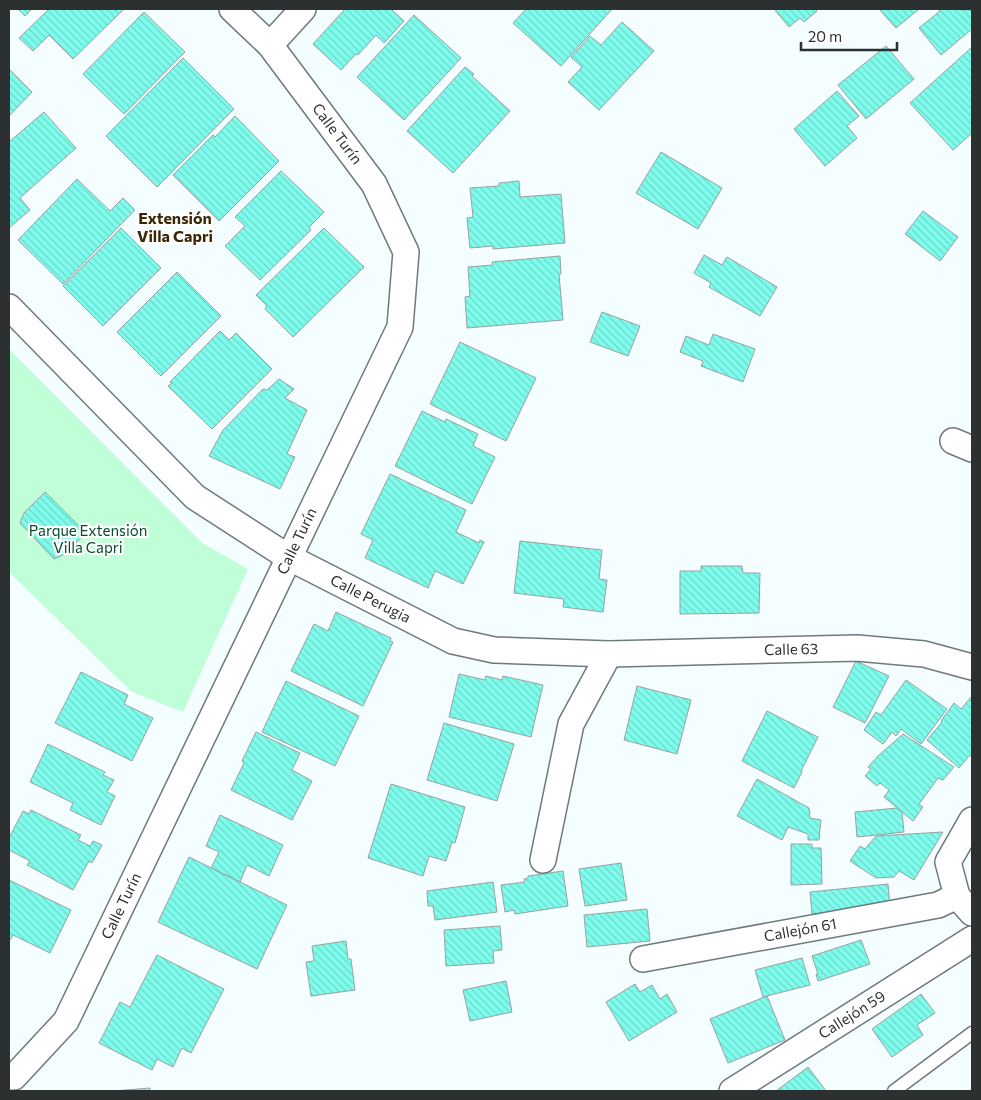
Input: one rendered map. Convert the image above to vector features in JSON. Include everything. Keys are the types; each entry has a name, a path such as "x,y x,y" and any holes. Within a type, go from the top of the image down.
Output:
{"street":[{"name":"Calle Turín","path":"14,1082 66,1021 400,327 406,252 374,184 270,46 232,9"},
{"path":"270,46 303,9"},
{"name":"Calle Perugia","path":"9,307 195,497 288,558 453,641 494,650 609,654"},
{"name":"Calle 63","path":"609,654 857,648 924,654 972,667"},
{"path":"543,860 571,724 609,654"},
{"path":"965,905 948,862 972,820"},
{"name":"Callejón 61","path":"643,959 938,905 965,905"},
{"name":"Callejón 59","path":"732,1091 972,940"}],"lane":[{"path":"894,1091 972,1032"}],"green space":[{"name":"Parque Extensión Villa Capri","path":"9,349 202,543 248,569 183,712 132,692 9,572"}],"building":[{"path":"18,9 32,9 25,16"},
{"path":"49,9 124,9 73,59 49,35 33,51 19,38"},
{"path":"345,9 391,9 404,21 384,43 376,35 341,70 313,44"},
{"path":"526,9 612,9 561,66 513,23"},
{"path":"774,9 815,9 817,11 804,22 800,18 789,27"},
{"path":"879,9 919,9 896,28"},
{"path":"938,9 972,10 972,29 941,55 919,28 940,11"},
{"path":"144,12 185,52 124,114 83,74"},
{"path":"414,15 461,58 404,120 357,77"},
{"path":"622,22 654,51 599,110 568,82 582,67 571,57 590,36 601,45"},
{"path":"886,46 914,79 866,119 838,85"},
{"path":"972,47 972,133 953,150 910,103"},
{"path":"183,58 234,109 157,187 106,136"},
{"path":"465,67 474,74 472,76 510,111 453,173 407,131"},
{"path":"9,69 32,92 9,116"},
{"path":"837,91 859,116 847,126 857,138 825,166 794,129"},
{"path":"44,112 76,148 20,198 30,210 9,228 9,142"},
{"path":"235,116 279,161 219,221 173,175"},
{"path":"661,152 722,188 698,229 636,193"},
{"path":"281,171 324,212 309,227 311,230 260,280 225,246 245,226 235,217"},
{"path":"77,179 110,211 123,198 135,210 63,284 18,240"},
{"path":"519,181 520,197 561,194 565,243 493,249 493,246 470,248 467,218 473,217 470,188 499,186 499,183"},
{"path":"923,211 958,237 940,261 905,234"},
{"path":"121,228 161,268 103,326 63,286"},
{"path":"324,228 364,267 293,337 265,309 267,306 256,295"},
{"path":"704,255 722,265 727,257 777,287 760,316 709,287 711,283 694,273"},
{"path":"560,256 561,274 559,274 563,320 467,328 465,297 470,296 468,267 493,265 492,262"},
{"path":"177,272 221,316 161,376 117,332"},
{"path":"602,312 640,326 628,356 590,342"},
{"path":"220,331 229,340 236,333 272,369 212,429 168,386"},
{"path":"713,334 755,349 743,382 701,366 703,361 680,352 686,336 709,345"},
{"path":"460,342 536,378 506,441 430,404"},
{"path":"279,379 294,389 285,398 307,410 287,454 295,457 280,489 209,456 223,430 263,389 267,390"},
{"path":"422,411 445,422 446,419 478,434 473,446 495,457 472,504 395,466"},
{"path":"390,474 466,510 456,532 479,543 480,540 484,542 463,584 435,571 428,588 365,558 373,540 361,534"},
{"path":"45,492 86,533 65,554 54,559 20,523 24,513"},
{"path":"520,541 602,550 599,579 607,580 603,612 563,607 564,599 514,593"},
{"path":"701,566 742,566 743,573 760,573 759,613 680,614 680,571 701,571"},
{"path":"336,612 391,638 390,641 393,642 363,706 291,671 314,624 328,631"},
{"path":"856,661 889,676 865,723 833,707"},
{"path":"81,672 128,695 124,704 153,718 132,761 55,723"},
{"path":"459,674 485,680 486,676 502,680 503,676 543,685 531,737 449,717"},
{"path":"906,680 947,709 921,744 901,729 896,736 892,732 883,744 864,730 876,712 881,715"},
{"path":"286,681 359,716 335,766 262,732"},
{"path":"637,686 691,700 677,754 624,740"},
{"path":"972,696 972,757 970,755 959,768 927,740 942,722 954,703 961,709"},
{"path":"767,711 818,737 794,788 742,761"},
{"path":"444,723 514,744 497,801 427,780"},
{"path":"256,732 300,753 292,770 312,781 292,820 231,790"},
{"path":"903,734 954,767 943,780 938,778 919,804 923,807 913,821 884,797 889,790 880,783 877,786 865,776 871,769 868,767"},
{"path":"48,744 105,772 103,775 114,780 107,792 115,796 101,825 70,810 73,803 30,782"},
{"path":"757,779 809,808 810,818 821,820 819,840 808,840 808,834 788,827 782,840 737,816"},
{"path":"391,784 465,807 455,843 452,842 446,861 429,856 423,876 368,858"},
{"path":"897,808 902,812 904,832 857,837 855,812"},
{"path":"31,810 81,835 78,840 90,846 93,841 102,845 92,863 89,861 73,890 27,865 30,861 9,850 9,838 23,811 29,814"},
{"path":"220,815 283,845 269,876 247,865 240,882 211,868 219,852 206,846"},
{"path":"943,832 914,880 899,871 894,877 876,878 850,861 860,846 865,849 876,836"},
{"path":"791,844 812,844 812,848 821,848 822,884 791,885"},
{"path":"189,857 287,905 257,969 158,922"},
{"path":"621,863 627,900 585,906 579,869"},
{"path":"563,871 568,906 515,914 514,910 505,912 501,885 525,882 524,879 528,878 528,876"},
{"path":"9,880 71,910 50,953 13,935 9,940"},
{"path":"493,882 497,912 435,920 433,906 428,906 427,891"},
{"path":"888,884 890,906 812,914 810,892"},
{"path":"647,909 650,941 587,947 584,915"},
{"path":"500,926 502,950 493,951 494,963 446,966 444,930"},
{"path":"861,940 870,964 818,981 816,974 818,974 812,956"},
{"path":"346,941 348,959 351,959 355,990 311,996 306,962 314,961 312,946"},
{"path":"157,955 224,989 191,1053 182,1048 173,1067 157,1059 152,1070 99,1043 120,1002 130,1007"},
{"path":"802,958 810,985 763,997 755,970"},
{"path":"506,981 512,1012 470,1021 463,990"},
{"path":"635,984 640,992 652,985 660,999 667,994 677,1012 629,1041 606,1002"},
{"path":"921,994 935,1013 917,1025 923,1035 892,1057 872,1029"},
{"path":"767,996 785,1040 728,1063 710,1019"},
{"path":"808,1067 826,1091 776,1091"},
{"path":"150,1088 150,1091 114,1091"}],"district":[{"name":"Extensión Villa Capri","path":"175,227"}]}
